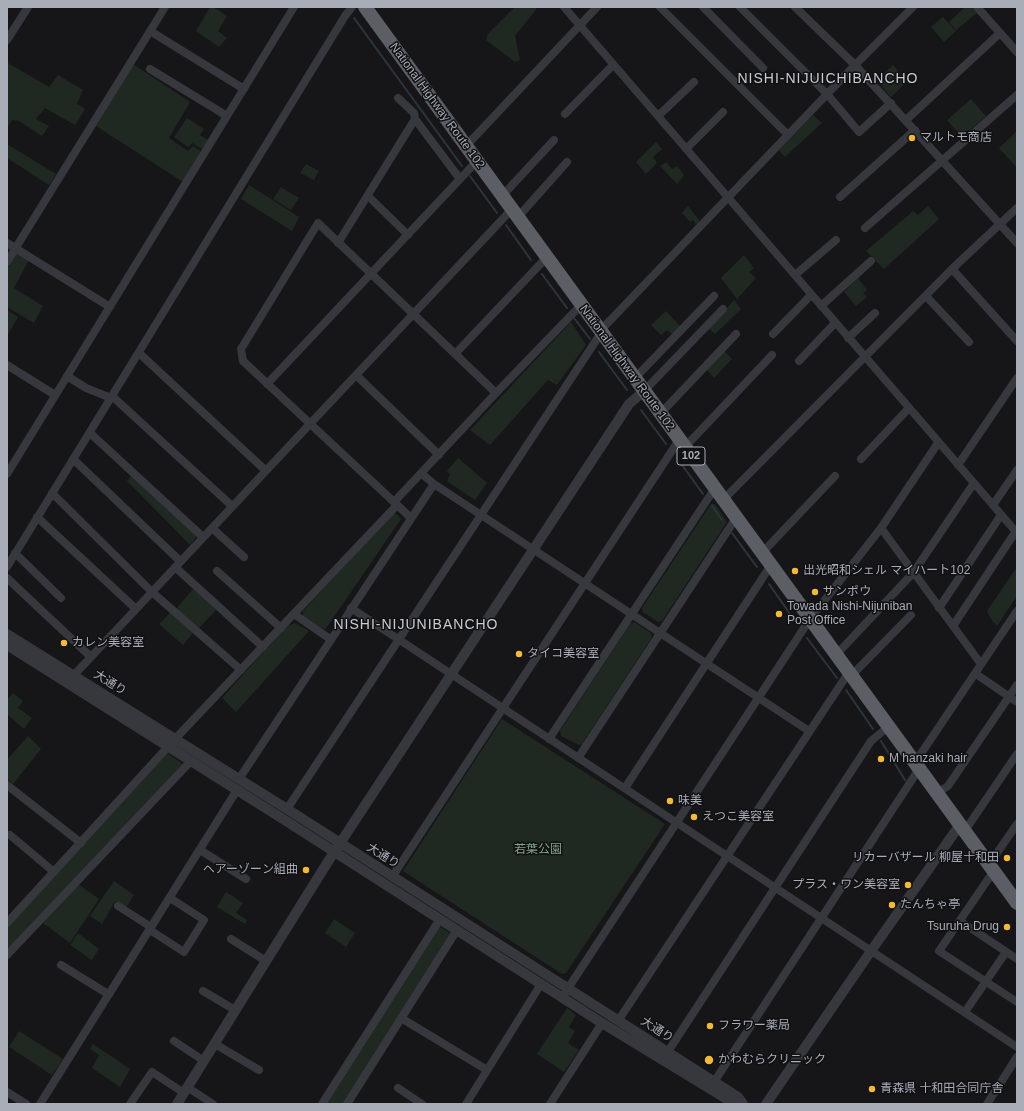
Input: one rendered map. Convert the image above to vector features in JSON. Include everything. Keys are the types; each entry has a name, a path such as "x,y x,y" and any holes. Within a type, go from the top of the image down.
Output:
{"highway":[{"name":"National Highway Route 102","path":"365,7 990,869 1016,900"}],"street":[{"path":"7,39 28,7"},
{"path":"7,262 165,7"},
{"path":"7,474 294,7"},
{"path":"7,567 345,16 352,7"},
{"path":"564,7 612,65 658,116 1016,532 953,626"},
{"path":"466,146 597,7"},
{"path":"660,7 788,135"},
{"path":"703,7 763,68"},
{"path":"740,7 827,94 859,132 890,103"},
{"path":"795,7 855,65 944,161 1017,243"},
{"path":"287,809 400,640 600,332 827,94 913,7"},
{"path":"977,7 1017,52"},
{"path":"150,31 244,89"},
{"path":"906,120 1000,33"},
{"path":"565,114 612,65"},
{"path":"150,69 227,116"},
{"path":"658,116 694,82"},
{"path":"865,228 944,161 1017,95"},
{"path":"398,98 414,113 415,119 460,179"},
{"path":"686,149 723,112"},
{"path":"338,243 415,119"},
{"path":"840,197 915,130"},
{"path":"502,196 554,140"},
{"path":"267,384 477,161"},
{"path":"74,675 413,314 567,162"},
{"path":"368,196 408,235"},
{"path":"723,500 952,270 1017,208"},
{"path":"411,518 243,361 241,349 318,223 496,393"},
{"path":"794,275 836,240"},
{"path":"7,243 110,307"},
{"path":"455,354 546,257"},
{"path":"821,306 871,261"},
{"path":"952,270 1017,341"},
{"path":"773,334 811,295"},
{"path":"634,379 714,296"},
{"path":"926,296 970,342"},
{"path":"7,923 82,843 172,743 294,614 496,393 581,305"},
{"path":"177,1104 337,848 629,404 644,391 723,309"},
{"path":"848,338 875,313"},
{"path":"798,361 835,322"},
{"path":"660,414 736,334"},
{"path":"139,353 265,470"},
{"path":"392,877 584,584 682,444 772,356"},
{"path":"7,365 55,395"},
{"path":"356,375 439,455"},
{"path":"67,376 86,388 112,397 232,506"},
{"path":"958,465 1016,384"},
{"path":"861,459 909,408"},
{"path":"90,433 203,537"},
{"path":"565,992 810,619 881,528 938,442"},
{"path":"73,459 263,647"},
{"path":"993,505 1017,470"},
{"path":"422,474 480,516 809,731"},
{"path":"762,553 835,476"},
{"path":"836,655 913,572 974,483"},
{"path":"239,779 434,484"},
{"path":"549,739 714,488"},
{"path":"52,494 152,592 241,670"},
{"path":"939,608 1001,515"},
{"path":"37,517 136,609"},
{"path":"578,758 736,518"},
{"path":"212,528 244,557"},
{"path":"881,528 981,664"},
{"path":"15,553 61,598"},
{"path":"625,788 771,565"},
{"path":"217,570 281,628"},
{"path":"7,578 91,657"},
{"path":"351,608 1017,1047"},
{"path":"714,1082 822,918 916,766 981,664 1017,611"},
{"path":"294,614 330,640"},
{"path":"618,1021 809,731 850,674 911,615"},
{"name":"大通り","path":"7,634 74,675 172,743 191,761 237,790 337,848 392,877 565,992 618,1021 738,1097 743,1104"},
{"name":"大通り","path":"7,645 172,743 239,779 287,809 337,848 440,919 541,984 565,992 602,1023 735,1104"},
{"path":"976,674 1017,702"},
{"path":"936,794 948,786 1017,685"},
{"path":"667,1053 871,741 888,727"},
{"path":"766,1104 871,951 1017,754"},
{"path":"7,955 191,761"},
{"path":"8,787 82,843"},
{"path":"40,1104 237,790"},
{"path":"1017,824 960,921 939,951 1017,1002"},
{"path":"10,835 54,872"},
{"path":"200,850 246,879"},
{"path":"118,906 184,952 204,920 170,898"},
{"path":"322,1104 440,919"},
{"path":"960,921 1017,959"},
{"path":"347,1104 457,930"},
{"path":"231,939 266,961"},
{"path":"965,1012 1006,952"},
{"path":"61,965 108,994"},
{"path":"466,1104 541,984"},
{"path":"203,991 235,1010"},
{"path":"401,1018 487,1070"},
{"path":"550,1104 602,1023"},
{"path":"174,1041 204,1061"},
{"path":"215,1044 259,1070"},
{"path":"987,1104 1017,1057"},
{"path":"130,1104 152,1072 213,1104"},
{"path":"398,1088 422,1104"},
{"path":"7,1092 26,1104"}],"green space":[{"path":"210,7 213,7 227,16 218,31 227,38 219,47 196,31"},
{"path":"515,7 536,7 536,10 515,36 520,60 515,62 486,40 488,34"},
{"path":"965,7 971,7 977,13 956,30 949,22"},
{"path":"943,17 956,31 944,42 931,27"},
{"path":"8,63 49,87 58,75 83,90 77,104 85,109 75,125 45,108 36,119 49,126 42,136 19,121 12,120 7,128"},
{"path":"133,64 190,102 169,138 188,151 193,146 201,151 183,182 96,126"},
{"path":"893,65 907,81 891,97 877,81"},
{"path":"971,99 986,116 962,137 947,120"},
{"path":"813,115 822,123 785,157 779,150"},
{"path":"187,118 204,129 200,135 208,140 202,149 192,143 188,147 174,137"},
{"path":"1017,131 1017,168 999,148"},
{"path":"656,142 662,149 653,157 657,163 646,174 636,162"},
{"path":"7,144 56,174 49,185 7,158"},
{"path":"666,162 672,169 677,166 684,175 677,184 660,166"},
{"path":"306,164 319,171 314,180 300,173"},
{"path":"249,185 299,217 292,231 241,199"},
{"path":"281,187 299,198 291,210 273,199"},
{"path":"688,206 700,221 696,225 693,220 690,222 682,213"},
{"path":"928,206 939,219 884,269 866,251 913,211 918,215"},
{"path":"16,253 29,260 14,288 43,306 34,323 7,307 7,268"},
{"path":"744,255 754,268 749,272 756,278 737,299 721,278"},
{"path":"858,278 867,290 863,293 867,297 856,306 844,292"},
{"path":"734,300 741,309 715,334 709,329"},
{"path":"7,310 18,317 7,336"},
{"path":"666,311 680,326 672,334 667,330 661,335 651,325"},
{"path":"571,322 586,345 557,385 548,380 490,445 470,430"},
{"path":"724,351 732,359 714,378 706,369"},
{"path":"458,458 487,483 475,500 447,481 450,475 447,471"},
{"path":"132,475 197,536 190,545 127,481"},
{"path":"711,504 715,504 727,522 662,621 658,622 643,612 642,608"},
{"path":"394,512 401,519 325,630 303,617 303,611"},
{"path":"1017,567 1017,596 997,626 987,611"},
{"path":"194,588 216,610 198,629 176,609"},
{"path":"170,613 193,633 183,645 159,624"},
{"path":"634,622 651,633 652,637 582,744 579,745 561,736 560,731 630,624"},
{"path":"295,623 309,631 236,712 222,698 287,626"},
{"path":"13,693 23,701 18,708 32,718 24,729 7,714 7,700"},
{"name":"若葉公園","path":"502,719 665,824 566,973 562,974 403,871"},
{"path":"28,736 41,749 13,784 7,779 7,760"},
{"path":"167,753 183,764 7,950 7,928"},
{"path":"114,881 134,895 126,908 115,901 102,924 90,916"},
{"path":"78,884 99,899 70,943 43,923"},
{"path":"226,892 243,903 236,913 247,920 245,924 217,907"},
{"path":"334,919 355,933 346,947 325,933"},
{"path":"439,926 451,934 344,1104 326,1104"},
{"path":"78,933 99,949 92,960 70,945"},
{"path":"567,1008 576,1015 569,1027 575,1031 568,1043 579,1050 564,1072 537,1054"},
{"path":"19,1031 63,1059 52,1075 9,1047"},
{"path":"93,1044 130,1069 120,1087 92,1068 99,1055 90,1049"}],"waterway":[{"path":"354,18 462,166"},
{"path":"470,176 497,213"},
{"path":"506,225 531,260"},
{"path":"542,274 567,308"},
{"path":"574,318 590,339"},
{"path":"599,352 627,390"},
{"path":"641,410 666,444"},
{"path":"677,458 703,494"},
{"path":"712,506 722,520"},
{"path":"732,533 757,567"},
{"path":"769,584 795,621"},
{"path":"807,638 837,678"},
{"path":"846,690 873,729"},
{"path":"881,741 905,780"}],"place":[{"name":"マルトモ商店","path":"912,138"},
{"name":"出光昭和シェル マイハート102","path":"795,571"},
{"name":"サンポウ","path":"815,592"},
{"name":"Towada Nishi-Nijuniban Post Office","path":"779,614"},
{"name":"カレン美容室","path":"64,643"},
{"name":"タイコ美容室","path":"519,654"},
{"name":"M hanzaki hair","path":"881,759"},
{"name":"味美","path":"670,801"},
{"name":"えつこ美容室","path":"694,817"},
{"name":"リカーバザール 柳屋十和田","path":"1007,858"},
{"name":"ヘアーゾーン組曲","path":"306,870"},
{"name":"プラス・ワン美容室","path":"908,885"},
{"name":"たんちゃ亭","path":"892,905"},
{"name":"Tsuruha Drug","path":"1007,927"},
{"name":"フラワー薬局","path":"710,1026"},
{"name":"かわむらクリニック","path":"709,1060"},
{"name":"青森県 十和田合同庁舎","path":"872,1089"}],"district":[{"name":"NISHI-NIJUICHIBANCHO","path":"828,79"},
{"name":"NISHI-NIJUNIBANCHO","path":"416,625"}]}
